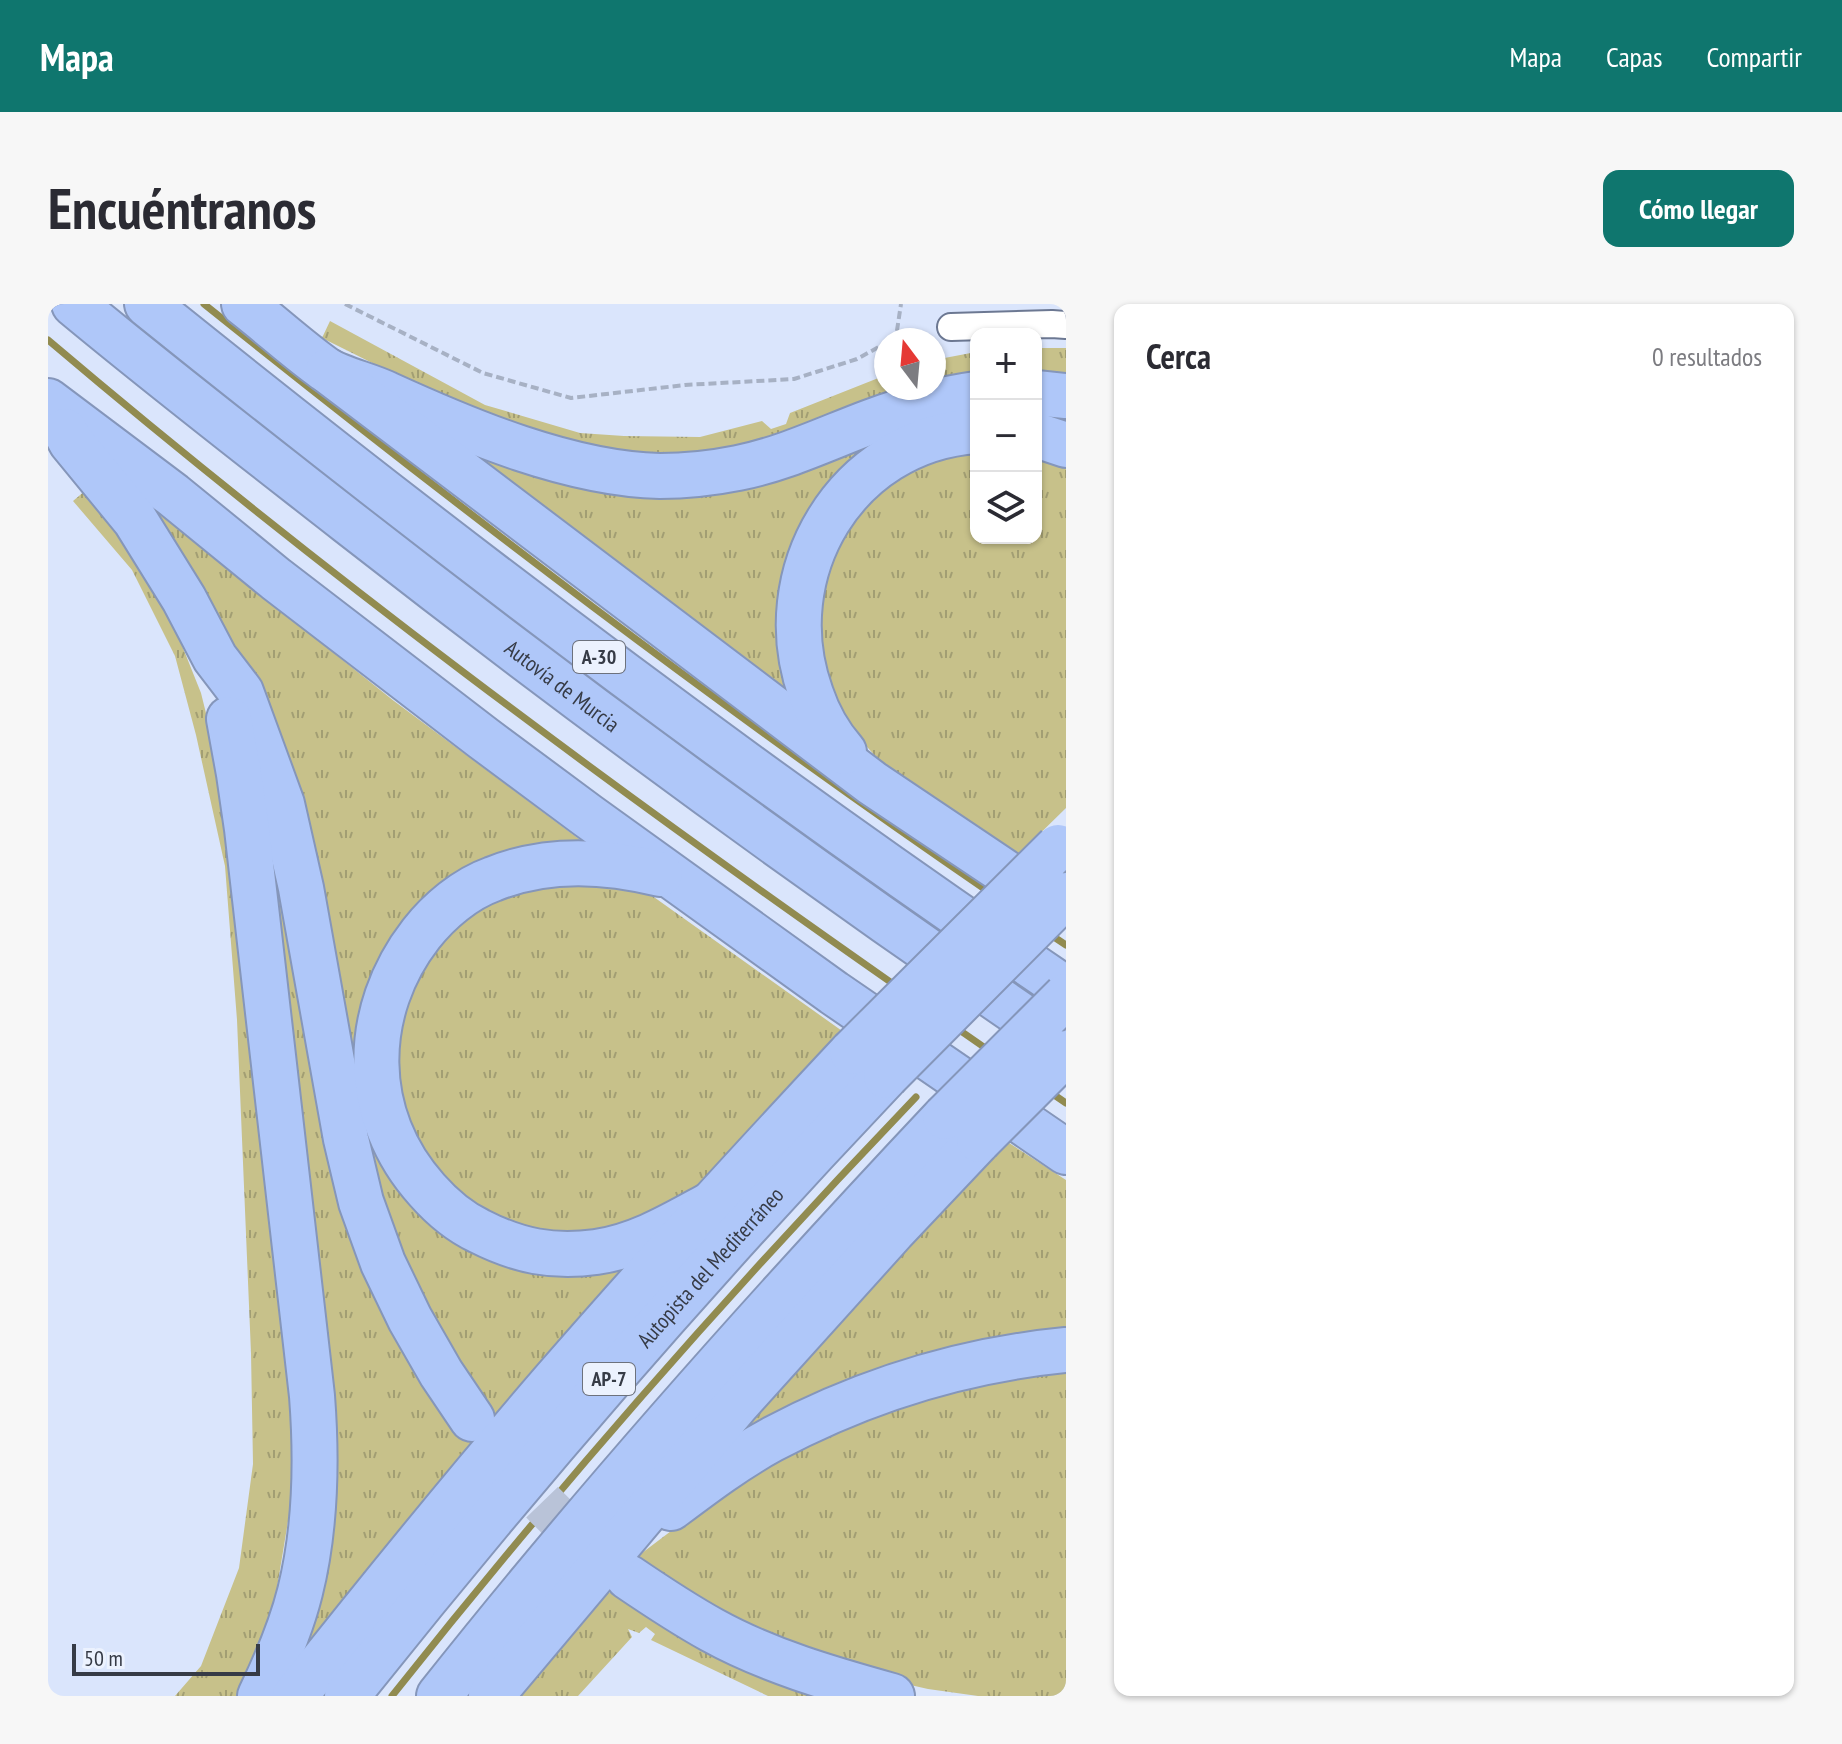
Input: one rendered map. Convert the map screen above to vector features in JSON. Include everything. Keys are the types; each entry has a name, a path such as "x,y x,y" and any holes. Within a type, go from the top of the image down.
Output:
{"highway":[{"name":"Autovía de Murcia","path":"74,304 235,435 561,687 794,857 1066,1046"},
{"name":"Autovía de Murcia","path":"147,304 578,641 822,819 1066,989"},
{"path":"244,304 872,783 1066,913"},
{"path":"328,371 509,444 618,473 660,476 741,468 906,410 945,398 970,395"},
{"path":"1042,394 1066,396"},
{"path":"48,401 71,442 135,520 184,599 215,658 241,692 282,804 301,888 346,1139 361,1202 383,1263 410,1319 472,1419"},
{"path":"48,401 483,738 668,875 1066,1152"},
{"path":"872,783 836,743 817,711 803,672 799,644 803,579 813,547 827,519 846,495 868,475 889,458 920,442 955,432 970,431"},
{"path":"1042,436 1066,445"},
{"path":"215,658 247,829 316,1449 308,1548 300,1592 260,1696"},
{"path":"295,1696 525,1414 713,1203 869,1064 1062,843"},
{"path":"668,875 629,866 561,863 524,868 490,880 458,899 432,920 409,950 392,982 380,1017 376,1051 377,1081 383,1112 399,1152 416,1178 441,1206 466,1225 526,1251 563,1255 598,1252 637,1242 713,1203"},
{"name":"Autopista del Mediterráneo","path":"347,1696 584,1408 728,1245 869,1064 1066,895"},
{"path":"625,1559 745,1395 1066,996"},
{"path":"439,1696 638,1455 782,1293 962,1129 1066,1053"},
{"path":"491,1696 625,1559 657,1519 769,1441 892,1386 955,1368 1066,1350"},
{"path":"625,1559 666,1603 714,1631 832,1680 892,1696"}],"street":[{"path":"951,327 1066,325"}],"path":[{"path":"345,304 483,373 571,398 685,385 794,379 857,359 874,349"},
{"path":"897,328 901,304"}],"green space":[{"path":"330,321 485,405 580,433 700,437 762,421 771,429 786,424 790,413 874,380 874,400 886,400 747,448 633,459 479,416 322,338"},
{"path":"1042,348 1066,348 1066,378 1042,374"},
{"path":"970,353 970,378 946,382 946,358"},
{"path":"942,414 827,496 804,715 434,431 576,481"},
{"path":"970,453 970,544 1042,544 1042,458 1066,464 1066,808 1014,859 896,779 850,728 825,677 818,628 827,563 848,523 880,490 935,460"},
{"path":"86,490 125,536 165,603 201,693 225,790 288,1353 294,1485 270,1630 236,1696 175,1696 201,1666 239,1568 253,1464 237,1020 225,866 175,656 132,570 73,501"},
{"path":"147,504 394,701 591,848 474,872 361,1049 441,1229 632,1264 531,1373 304,1653 306,1625 264,808 390,1323 438,1409 460,1432 385,1237 311,876"},
{"path":"561,881 611,884 651,895 845,1033 728,1159 664,1214 593,1237 520,1232 477,1208 437,1176 409,1130 397,1082 398,1032 413,982 440,941 467,913 512,892"},
{"path":"1006,1141 1066,1180 1066,1337 722,1448"},
{"path":"1066,1371 1066,1696 978,1696 928,1689 822,1665 726,1626 640,1566 638,1556 720,1494 826,1435 955,1390"},
{"path":"603,1592 612,1593 684,1635 822,1696 768,1696 651,1640 655,1634 646,1627 639,1633 628,1629 632,1637 578,1696 513,1696"}],"waterway":[{"path":"204,304 592,606 791,753 992,894"},
{"path":"48,340 255,510 466,674 681,833 899,988"},
{"path":"1048,933 1066,945"},
{"path":"955,1027 991,1052"},
{"path":"1047,1090 1066,1103"},
{"path":"392,1696 647,1390 916,1097"}],"tunnel":[{"path":"498,1453 547,1508 602,1557"}]}
